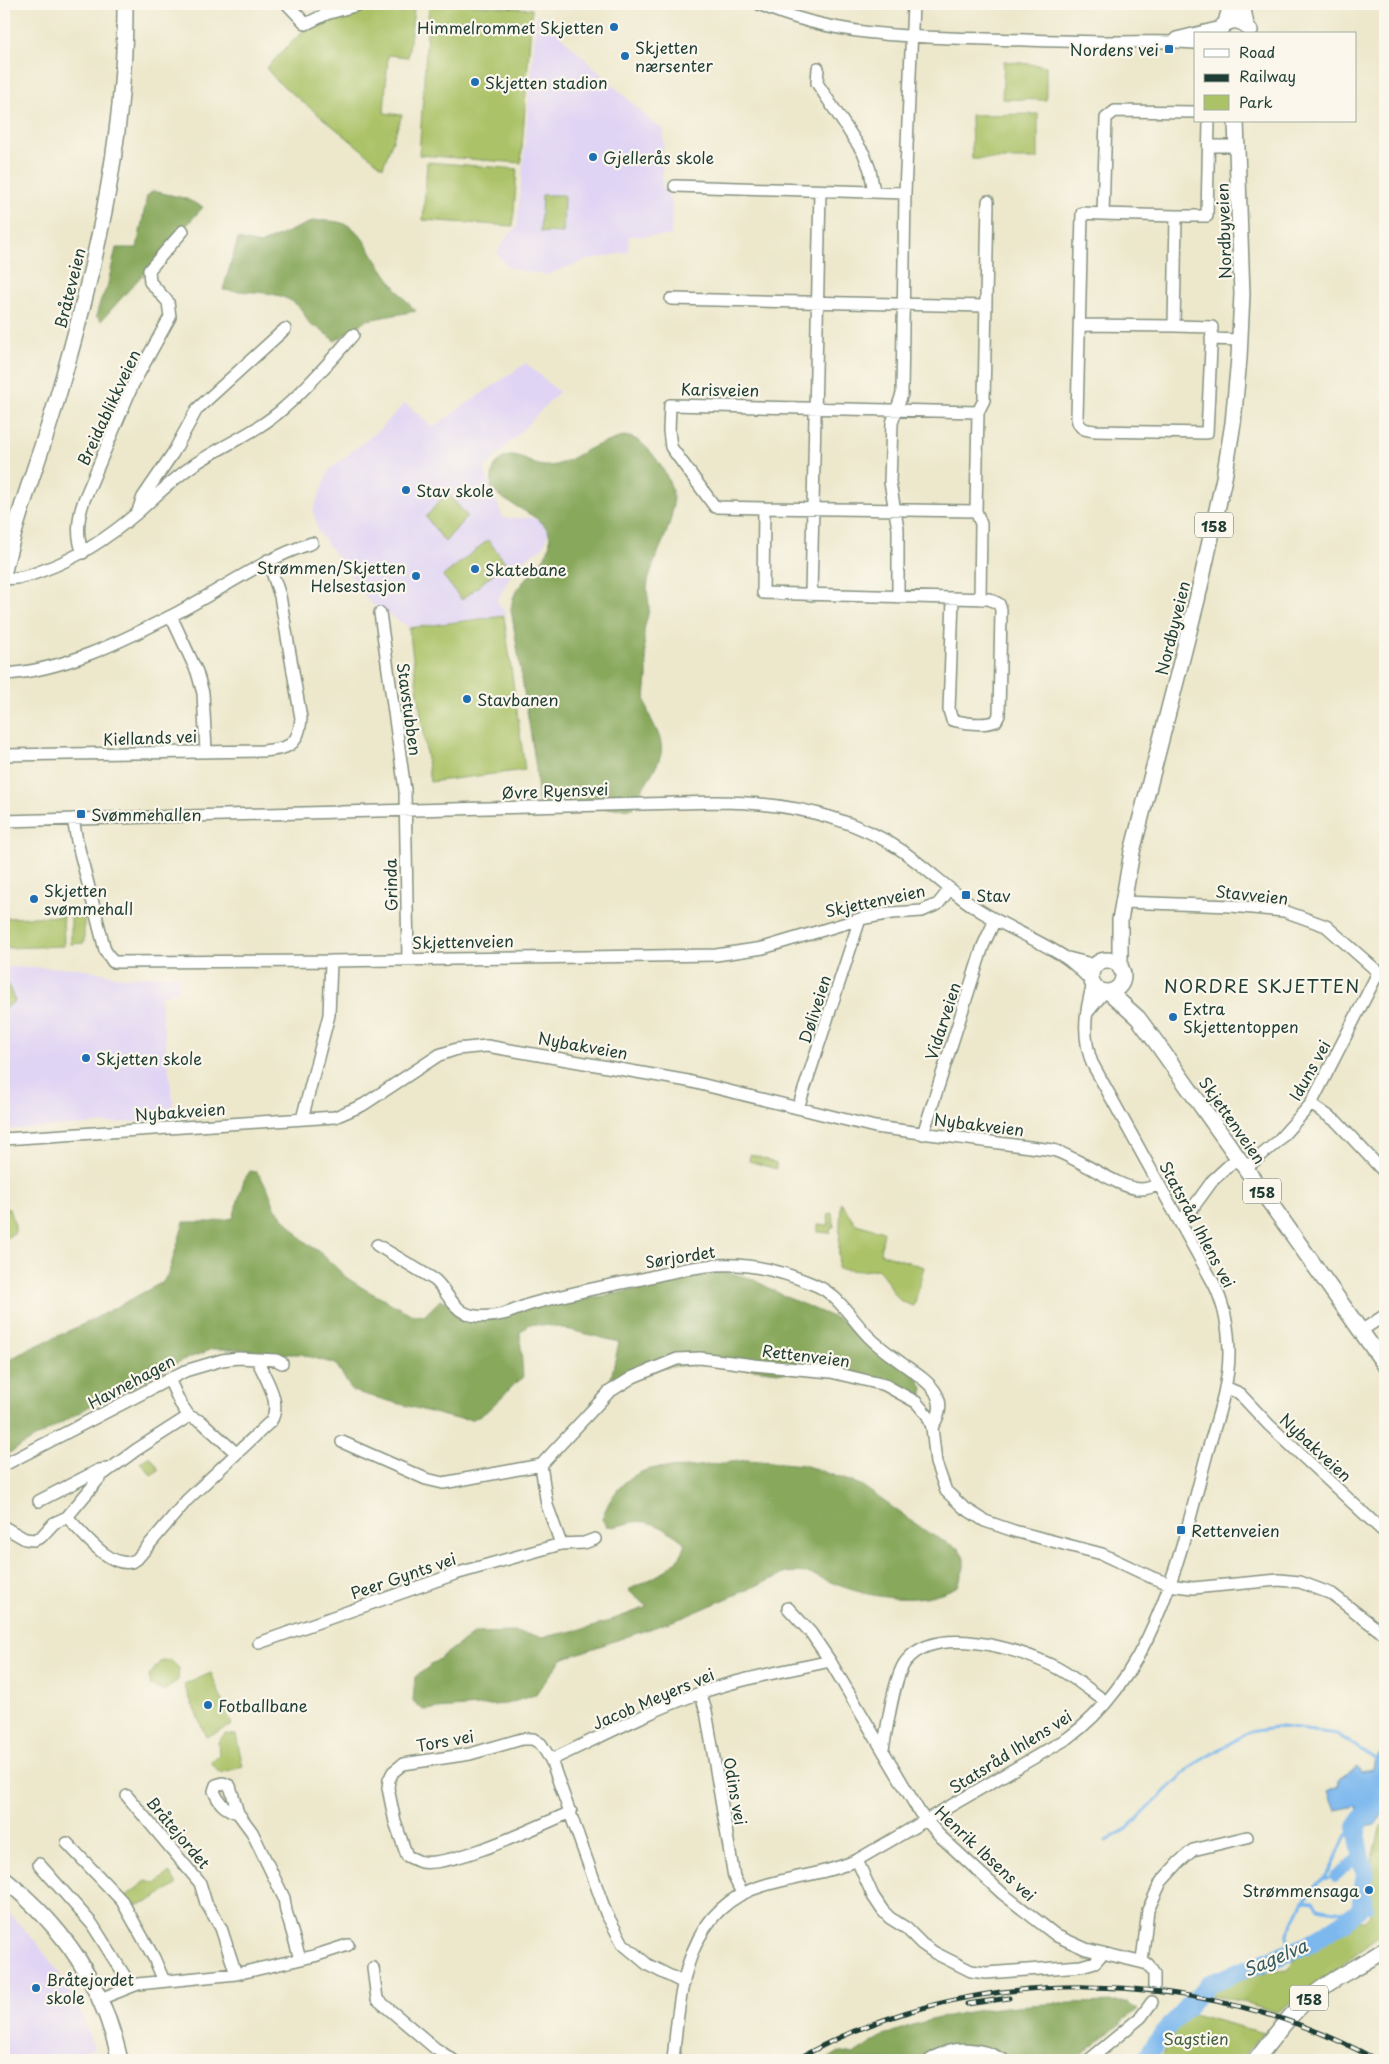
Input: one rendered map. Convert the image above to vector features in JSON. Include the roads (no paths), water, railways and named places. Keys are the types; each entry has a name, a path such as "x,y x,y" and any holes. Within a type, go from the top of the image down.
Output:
{"main road":[{"name":"Bråteveien","path":"4,572 13,534 64,375 100,232 119,103 124,47 125,4"},
{"path":"1222,28 1231,4"},
{"path":"1242,4 1248,29"},
{"path":"1222,28 1238,21 1248,29"},
{"name":"Nordbyveien","path":"1121,974 1120,920 1137,829 1180,671 1217,513 1230,442 1240,340 1242,250 1236,122"},
{"name":"Nordbyveien","path":"1098,963 1120,920"},
{"path":"1098,963 1110,960 1121,974 1119,986 1099,987"},
{"name":"158","path":"1098,963 1091,972 1099,987"},
{"name":"Skjettenveien","path":"1121,974 1138,1018 1385,1365"},
{"name":"Skjettenveien","path":"1099,987 1138,1018"},
{"path":"4,1879 46,1917 68,1943 83,1966 100,1999 120,2060"},
{"name":"158","path":"1256,2060 1306,2000 1333,1980 1383,1952"}],"street":[{"path":"287,4 306,24 326,14 360,4"},
{"path":"759,4 789,16 832,28 864,33 941,38 1103,42 1168,40 1194,43"},
{"path":"898,598 898,529 890,482 892,423 902,394 905,193 914,4"},
{"path":"1204,32 1222,28"},
{"path":"1168,40 1194,34"},
{"path":"818,68 817,82 864,154 870,170 874,192"},
{"path":"1104,214 1104,123 1109,114 1115,111 1194,112"},
{"name":"Nordbyveien","path":"1209,122 1208,216 1082,212 1077,418 1081,428 1095,431 1207,433 1211,339"},
{"path":"1209,146 1237,146"},
{"path":"675,186 905,193"},
{"path":"811,595 820,191"},
{"path":"980,599 981,524 976,511 978,412 984,400 988,201"},
{"path":"1174,326 1176,216"},
{"name":"Breidablikkveien","path":"83,553 79,540 78,525 84,500 134,384 170,317 168,302 150,282 149,270 183,231"},
{"path":"671,299 985,306"},
{"path":"1080,325 1212,327 1211,339 1240,340"},
{"path":"138,512 143,497 172,453 197,409 285,329"},
{"path":"4,578 23,578 65,562 83,553 108,536 138,512 168,484 196,463 258,428 284,409 315,379 353,335"},
{"name":"Karisveien","path":"976,511 715,507 671,447 669,432 670,405 978,412"},
{"path":"764,508 764,593 980,599 996,601 1001,610 999,715 996,721 990,723 952,720 949,710 953,599"},
{"path":"4,674 48,667 82,656 171,616 268,560 312,543"},
{"name":"Kiellands vei","path":"4,756 281,750 295,742 300,734 300,718 280,596 268,560"},
{"name":"Stavstubben","path":"380,613 405,790 405,810"},
{"path":"171,616 197,672 203,693 206,751"},
{"name":"Øvre Ryensvei","path":"4,821 716,802 784,806 831,818 880,838 908,856 950,889 995,920 1066,958 1099,987"},
{"name":"Grinda","path":"405,810 408,959"},
{"name":"Skjettenveien","path":"73,819 76,841 105,950 112,962 331,961 716,955 763,948 860,919 892,912 927,910 938,904 950,889"},
{"name":"Stavveien","path":"1123,902 1231,906 1284,911 1326,926 1382,975"},
{"name":"Døliveien","path":"798,1108 860,919"},
{"name":"Vidarveien","path":"923,1134 983,946 995,920"},
{"name":"Øvre Ryensvei","path":"1066,958 1098,963"},
{"path":"302,1119 329,1015 331,961"},
{"name":"Iduns vei","path":"1179,1220 1189,1213 1210,1184 1277,1142 1311,1104 1382,975"},
{"name":"Statsråd Ihlens vei","path":"673,2060 690,1955 702,1931 719,1910 742,1894 762,1886 824,1872 857,1860 1061,1743 1081,1728 1106,1702 1141,1647 1170,1584 1225,1387 1229,1364 1229,1343 1222,1304 1209,1275 1092,1063 1086,1036 1086,1014 1099,987"},
{"name":"Nybakveien","path":"4,1139 335,1116 363,1105 439,1055 457,1049 487,1046 688,1081 875,1127 1053,1150 1070,1156 1133,1188 1146,1189 1160,1184"},
{"path":"1311,1104 1337,1122 1385,1173"},
{"name":"Sørjordet","path":"377,1245 435,1280 465,1314 477,1316 502,1314 530,1304 587,1290 690,1268 716,1265 757,1268 802,1280 829,1292 873,1341 924,1379 933,1388 940,1406 938,1419 932,1427"},
{"path":"1361,1331 1385,1315"},
{"name":"Rettenveien","path":"541,1465 609,1392 633,1377 677,1359 686,1357 831,1372 885,1385 916,1402 928,1416 932,1427 936,1463 946,1491 963,1506 985,1521 1014,1531 1102,1554 1170,1584 1193,1588 1272,1580 1300,1582 1321,1588 1338,1597 1385,1635"},
{"path":"67,1517 88,1539 116,1562 126,1564 132,1562 187,1500 275,1415 276,1405 274,1397 257,1359"},
{"name":"Havnehagen","path":"4,1465 185,1371 222,1360 257,1359 282,1363"},
{"path":"169,1378 180,1403 189,1416 202,1422 236,1453"},
{"name":"Nybakveien","path":"1225,1387 1239,1393 1269,1425 1385,1533"},
{"path":"4,1527 25,1539 34,1540 41,1537 54,1523 67,1517 102,1475 189,1416"},
{"path":"342,1442 426,1478 443,1483 541,1465 547,1505 560,1544"},
{"path":"39,1502 99,1470 110,1469"},
{"name":"Peer Gynts vei","path":"259,1642 455,1574 560,1544 584,1543 595,1539"},
{"name":"Henrik Ibsens vei","path":"788,1608 811,1633 830,1661 925,1821 983,1877 1047,1929 1075,1946 1103,1954 1142,1961"},
{"path":"883,1749 898,1679 904,1662 926,1646 951,1642 1002,1646 1054,1666 1106,1702"},
{"name":"Jacob Meyers vei","path":"551,1760 632,1721 700,1693 740,1680 830,1661"},
{"name":"Odins vei","path":"700,1693 706,1711 734,1876 742,1894"},
{"name":"Tors vei","path":"571,1812 464,1855 433,1862 420,1862 407,1856 400,1840 388,1788 389,1780 393,1772 403,1764 425,1759 470,1754 522,1739 533,1740 540,1744 551,1760 571,1812 606,1913 623,1944 648,1965 684,1983"},
{"name":"Bråtejordet","path":"127,1796 200,1883 206,1903 221,1928 236,1974"},
{"path":"238,1813 252,1832 284,1898 300,1959"},
{"path":"1154,1987 1154,1974 1151,1968 1142,1961 1148,1910 1161,1882 1193,1850 1248,1837"},
{"path":"67,1842 122,1901 154,1958 164,1981"},
{"path":"857,1860 882,1911 906,1928 929,1950 971,1971 986,1973 1081,1966 1095,1962 1103,1954"},
{"path":"39,1864 92,1924 131,1986"},
{"path":"100,1999 146,1982 236,1974 300,1959 348,1945"},
{"path":"373,1968 377,1999 436,2049 453,2060"},
{"path":"1089,2060 1141,2017 1152,2002"},
{"path":"930,2060 940,2054 959,2049 982,2051 1004,2060"}],"water":[{"path":"1385,1747 1385,1810 1376,1824 1363,1826 1351,1820 1358,1812 1357,1806 1335,1810 1328,1792 1338,1787 1340,1778 1357,1767 1361,1772 1373,1770 1375,1759"}],"waterway":[{"path":"1106,1841 1128,1828 1193,1765 1249,1732 1282,1727 1337,1734 1375,1759 1385,1763"},
{"name":"Sagelva","path":"1144,2060 1161,2036 1208,1984 1306,1946 1360,1909 1365,1875 1356,1827 1385,1786"},
{"path":"1287,1953 1288,1934 1304,1900 1330,1871 1345,1837 1356,1827"},
{"path":"1335,1877 1360,1855"},
{"path":"1323,1879 1335,1877"},
{"path":"1367,1896 1368,1908"},
{"path":"1304,1900 1313,1901 1318,1908 1354,1914"}],"railway":[{"path":"796,2060 863,2027 935,2004 1010,1991 1086,1987 1162,1992 1237,2006 1309,2029 1377,2060"},
{"path":"967,2004 1009,1998"}],"place":[{"name":"Himmelrommet Skjetten","path":"614,27"},
{"name":"Nordens vei","path":"1169,49"},
{"name":"Skjetten nærsenter","path":"625,56"},
{"name":"Skjetten stadion","path":"475,82"},
{"name":"Gjellerås skole","path":"593,157"},
{"name":"Stav skole","path":"406,490"},
{"name":"Skatebane","path":"475,569"},
{"name":"Strømmen/Skjetten Helsestasjon","path":"416,576"},
{"name":"Stavbanen","path":"467,699"},
{"name":"Svømmehallen","path":"81,814"},
{"name":"Stav","path":"966,895"},
{"name":"Skjetten svømmehall","path":"34,899"},
{"name":"Extra Skjettentoppen","path":"1173,1017"},
{"name":"Skjetten skole","path":"86,1058"},
{"name":"Rettenveien","path":"1181,1530"},
{"name":"Fotballbane","path":"208,1705"},
{"name":"Strømmensaga","path":"1369,1890"},
{"name":"Bråtejordet skole","path":"36,1988"}],"district":[{"name":"NORDRE SKJETTEN","path":"1262,985"}],"park label":[{"name":"Sagstien","path":"1196,2038"}]}
